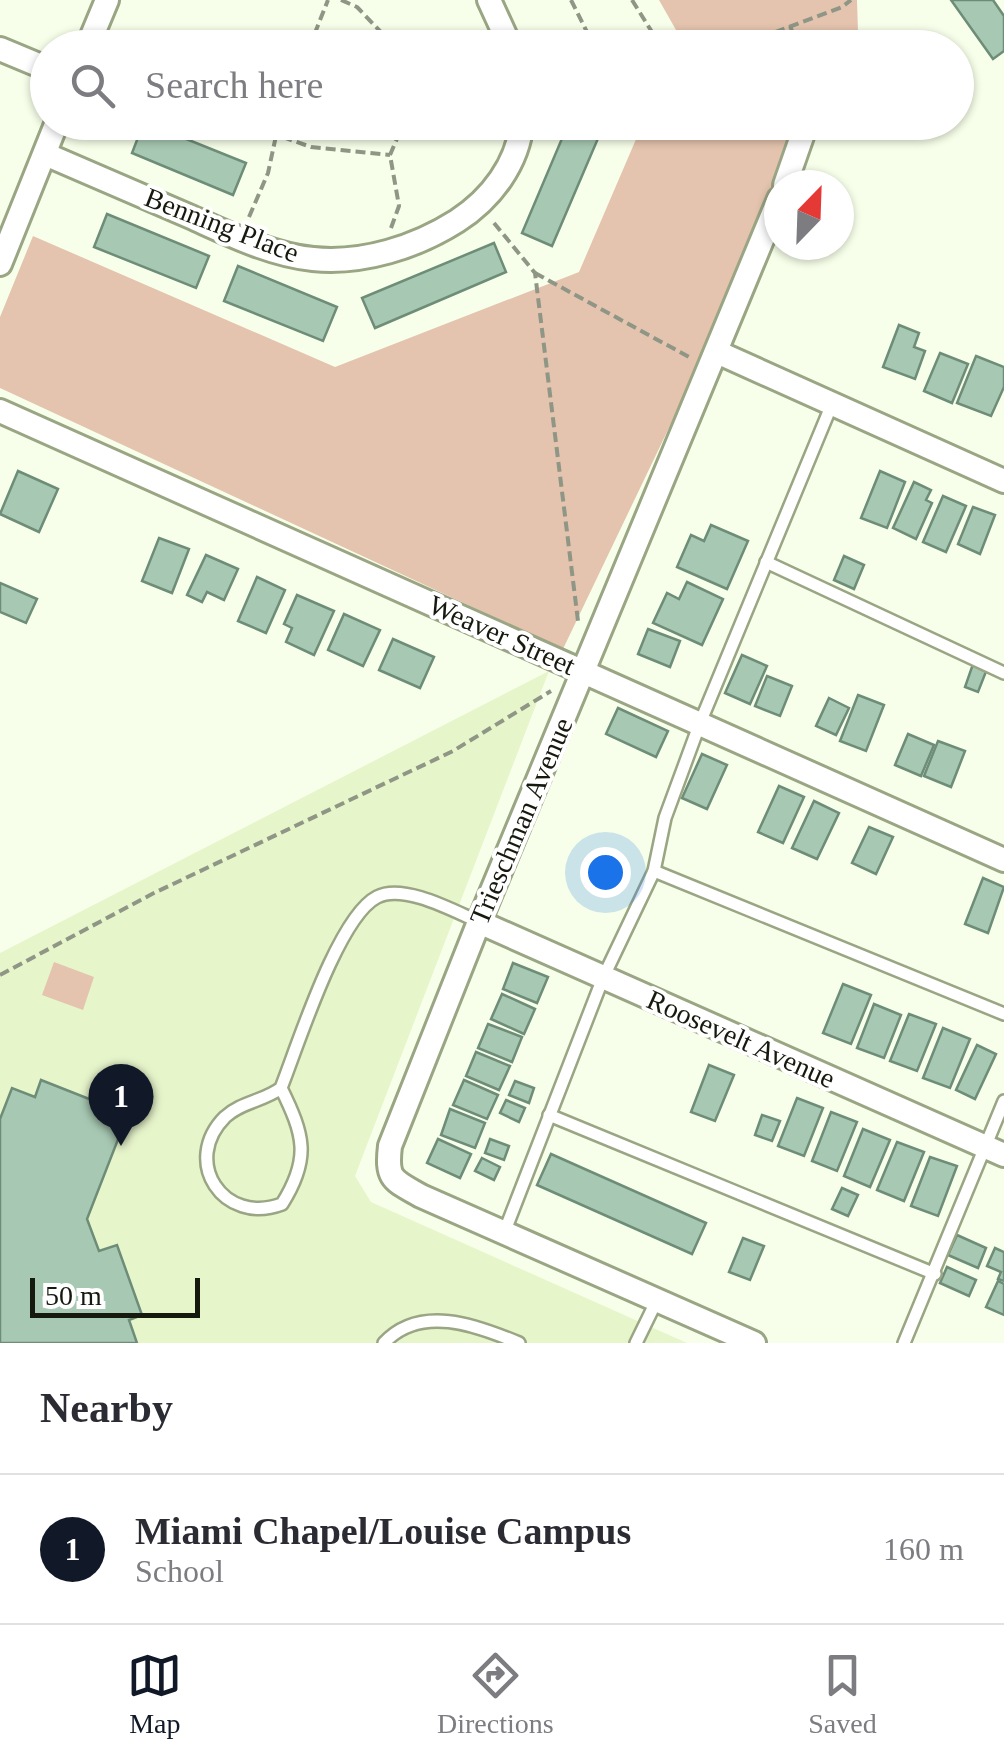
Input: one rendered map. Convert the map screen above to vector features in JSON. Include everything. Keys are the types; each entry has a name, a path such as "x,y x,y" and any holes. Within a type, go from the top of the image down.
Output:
{"street":[{"path":"95,30 107,0"},
{"path":"489,0 503,30"},
{"path":"0,49 30,62"},
{"path":"0,264 50,140"},
{"name":"Benning Place","path":"45,154 240,238 311,259 345,260 381,253 444,228 479,205 511,162 517,140"},
{"path":"790,170 800,140"},
{"name":"Trieschman Avenue","path":"504,1232 395,1181 387,1168 390,1146 764,235"},
{"path":"716,352 1004,481"},
{"name":"Weaver Street","path":"0,411 1004,860"},
{"name":"Roosevelt Avenue","path":"479,922 994,1151"},
{"path":"504,1232 754,1343"}],"lane":[{"path":"504,1232 603,978 654,871 665,818 700,723 832,404"},
{"path":"766,562 1004,672"},
{"path":"654,871 1004,1014"},
{"path":"281,1088 298,1128 302,1168 282,1204 264,1210 242,1208 225,1200 214,1186 207,1162 213,1139 223,1119 281,1088 348,928 378,896 398,894 424,898 479,922"},
{"path":"904,1343 994,1151 1004,1100"},
{"path":"550,1116 934,1274"},
{"path":"636,1343 657,1300"},
{"path":"384,1343 398,1329 424,1320 480,1327 518,1343"}],"path":[{"path":"316,30 328,0"},
{"path":"341,0 357,7 379,30"},
{"path":"571,0 586,30"},
{"path":"632,0 651,30"},
{"path":"780,30 842,7 850,0"},
{"path":"790,26 792,30"},
{"path":"240,238 268,173 273,140"},
{"path":"288,140 311,148 390,155"},
{"path":"381,253 399,206 390,155 396,140"},
{"path":"479,205 535,273 692,358 716,352"},
{"path":"535,273 580,633"},
{"path":"0,975 152,894 453,751 552,691"}],"shaded area":[{"path":"659,0 857,0 858,30 676,30"},
{"path":"636,140 807,140 792,170 764,170 764,229 563,649 0,388 0,317 33,236 335,367 579,272"},
{"path":"549,671 355,1176 371,1202 687,1343 0,1343 0,953"},
{"path":"54,962 94,977 83,1010 42,995"}],"building":[{"path":"951,0 993,0 1004,16 1004,51 993,59"},
{"path":"137,140 189,140 246,163 233,195 132,153"},
{"path":"561,140 597,140 552,246 522,233"},
{"path":"107,214 209,256 196,288 94,247"},
{"path":"494,243 506,272 375,328 362,298"},
{"path":"238,266 337,307 323,341 224,301"},
{"path":"899,325 919,333 914,347 925,351 915,379 883,367"},
{"path":"940,353 968,364 952,403 924,391"},
{"path":"976,356 1004,367 1004,387 991,416 957,403"},
{"path":"18,471 58,489 39,532 0,514"},
{"path":"880,471 905,482 887,528 861,518"},
{"path":"914,482 931,490 926,500 932,503 916,539 893,528"},
{"path":"943,496 966,506 946,552 923,542"},
{"path":"973,507 995,515 980,554 958,544"},
{"path":"711,525 748,541 727,589 677,567 691,535 704,541"},
{"path":"159,538 189,549 172,593 142,581"},
{"path":"206,555 238,569 224,600 207,592 202,602 187,595"},
{"path":"844,556 864,565 854,589 834,580"},
{"path":"257,577 285,590 266,633 238,621"},
{"path":"687,582 723,599 702,645 653,623 667,593 679,599"},
{"path":"0,583 37,599 26,623 0,612"},
{"path":"297,595 334,611 314,655 286,642 292,628 284,624"},
{"path":"344,614 380,630 363,666 328,650"},
{"path":"648,629 680,641 670,667 638,654"},
{"path":"393,639 434,657 420,688 379,670"},
{"path":"742,655 767,666 750,704 725,693"},
{"path":"973,664 987,669 978,692 965,687"},
{"path":"767,676 792,686 780,716 755,706"},
{"path":"858,695 884,705 866,751 840,741"},
{"path":"829,698 849,708 836,735 816,726"},
{"path":"618,708 668,731 656,757 606,734"},
{"path":"908,734 934,745 921,776 895,765"},
{"path":"938,741 965,751 951,787 924,776"},
{"path":"702,754 727,765 707,809 682,798"},
{"path":"779,786 804,797 783,843 758,832"},
{"path":"814,801 839,813 817,859 792,848"},
{"path":"869,827 893,837 876,874 852,863"},
{"path":"983,878 1004,887 988,933 965,924"},
{"path":"513,963 548,977 537,1003 503,989"},
{"path":"843,984 871,995 851,1044 823,1033"},
{"path":"502,994 535,1009 524,1034 491,1019"},
{"path":"874,1004 901,1015 884,1058 857,1048"},
{"path":"909,1014 936,1024 917,1071 890,1061"},
{"path":"488,1024 522,1037 512,1062 478,1048"},
{"path":"943,1028 970,1039 950,1088 923,1078"},
{"path":"977,1045 996,1054 975,1099 956,1090"},
{"path":"476,1052 510,1066 499,1090 466,1076"},
{"path":"709,1065 734,1075 715,1121 691,1112"},
{"path":"41,1080 107,1106 103,1116 124,1124 87,1219 99,1251 117,1245 142,1315 129,1320 137,1343 0,1343 0,1119 12,1088 35,1097"},
{"path":"464,1080 498,1095 487,1119 453,1105"},
{"path":"515,1081 534,1088 529,1103 509,1095"},
{"path":"797,1098 823,1108 804,1156 778,1146"},
{"path":"506,1100 525,1108 519,1122 500,1113"},
{"path":"450,1109 485,1123 475,1148 441,1135"},
{"path":"831,1112 857,1122 837,1171 812,1161"},
{"path":"762,1115 780,1121 772,1141 755,1135"},
{"path":"863,1129 890,1140 870,1187 844,1176"},
{"path":"438,1139 471,1154 460,1178 427,1163"},
{"path":"490,1139 509,1146 504,1160 485,1153"},
{"path":"897,1142 924,1152 904,1201 877,1190"},
{"path":"551,1154 706,1223 692,1254 537,1185"},
{"path":"930,1157 957,1166 938,1216 911,1206"},
{"path":"482,1158 500,1167 494,1180 475,1171"},
{"path":"842,1188 858,1195 848,1216 832,1209"},
{"path":"957,1235 986,1248 978,1268 948,1255"},
{"path":"743,1238 764,1246 750,1280 729,1272"},
{"path":"995,1248 1004,1252 1004,1281 998,1279 1001,1272 987,1266"},
{"path":"947,1267 976,1280 969,1296 940,1283"},
{"path":"998,1281 1004,1284 1004,1315 986,1307"}],"place":[{"name":"Miami Chapel/Louise Campus","path":"121,1146"}]}
